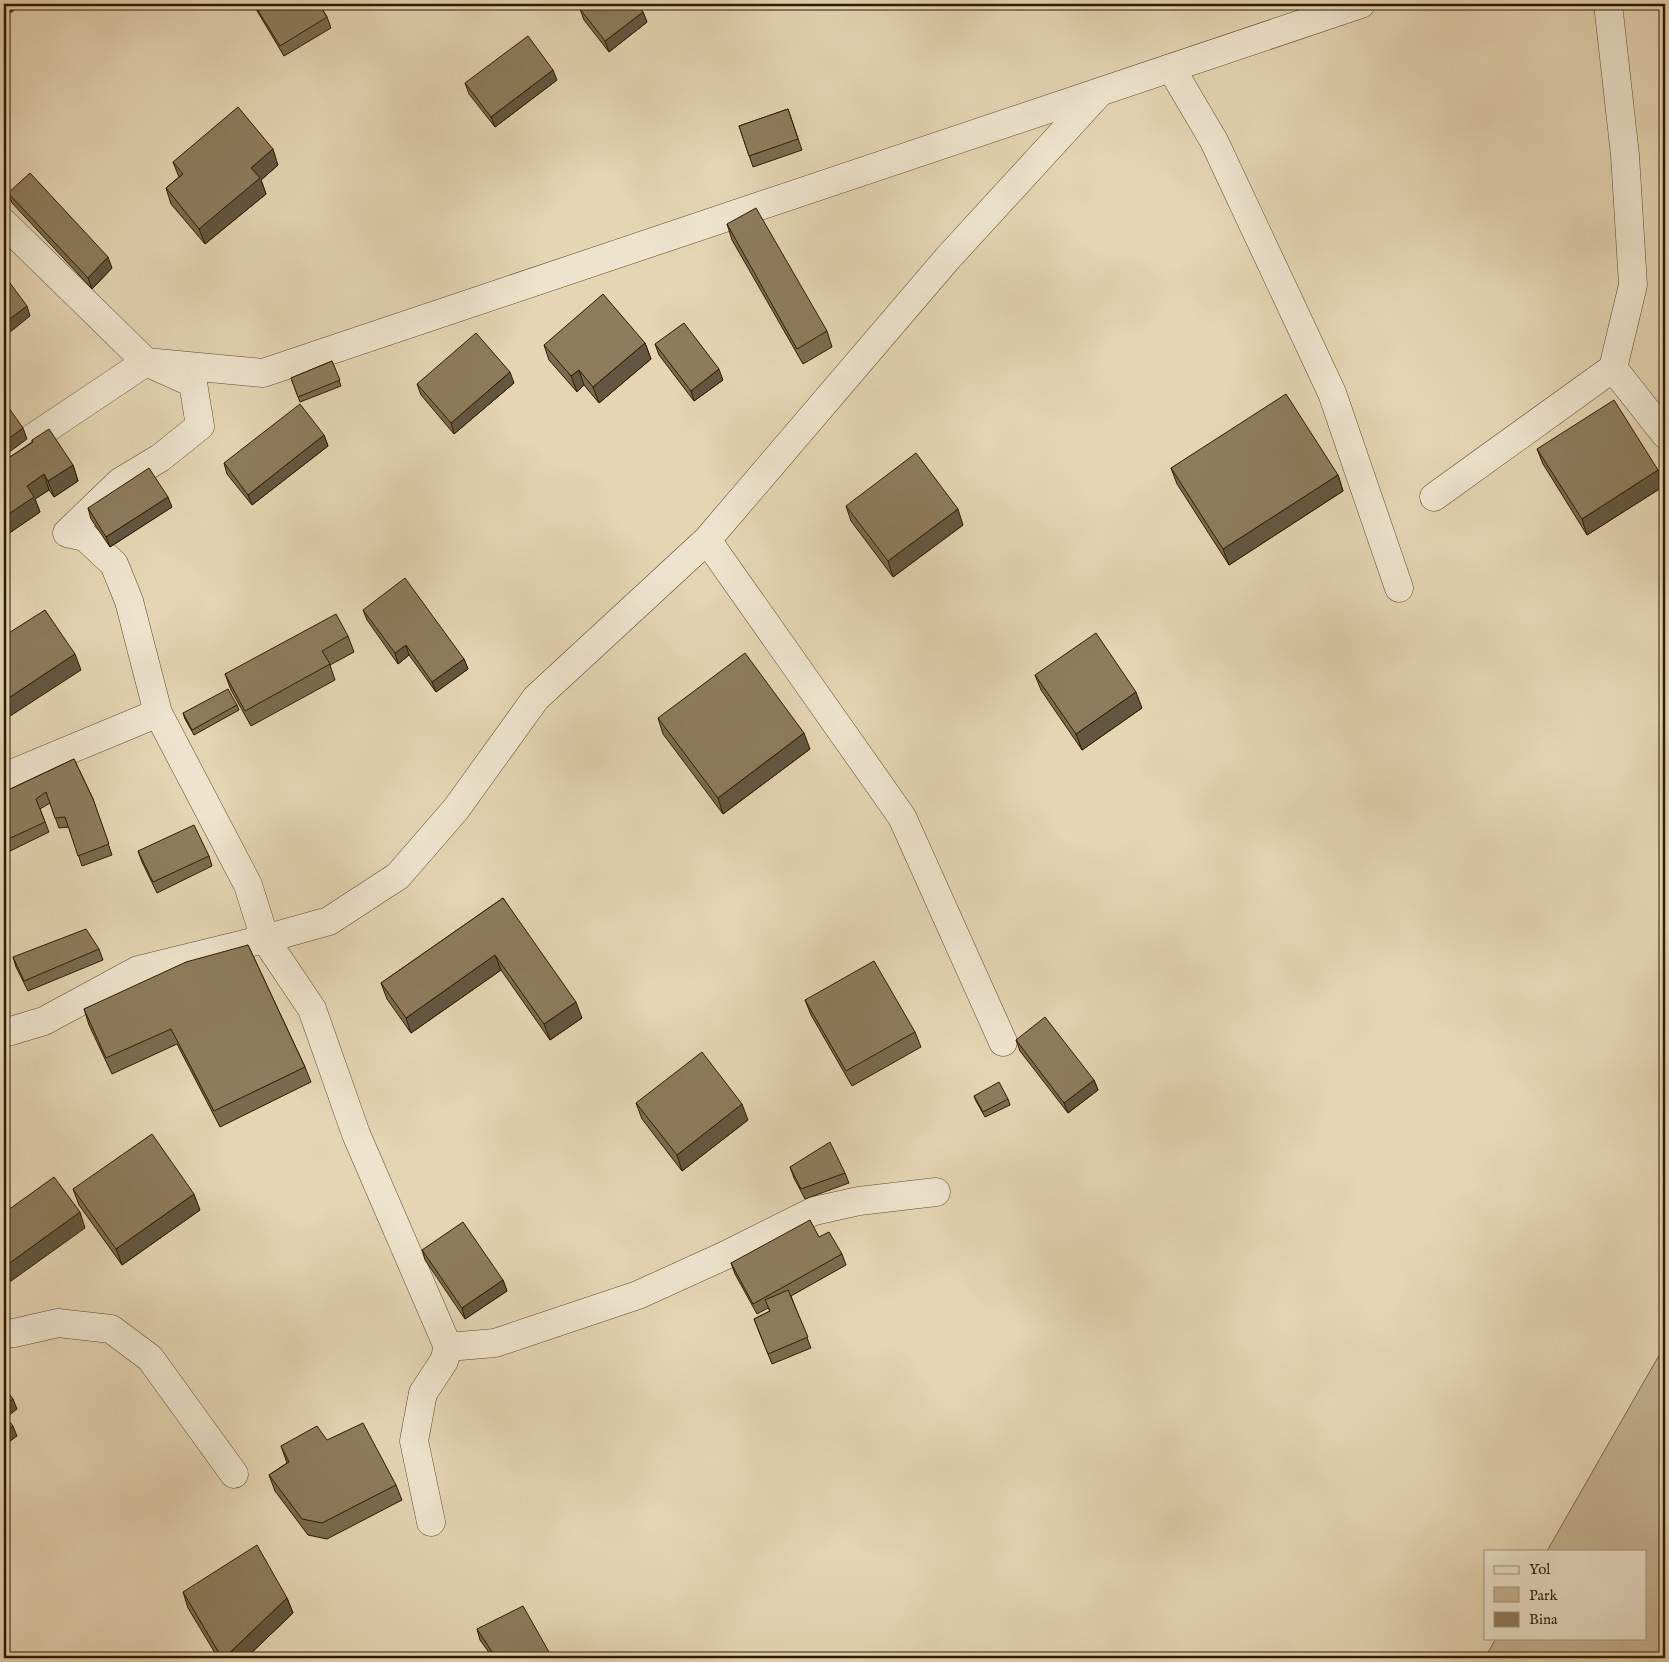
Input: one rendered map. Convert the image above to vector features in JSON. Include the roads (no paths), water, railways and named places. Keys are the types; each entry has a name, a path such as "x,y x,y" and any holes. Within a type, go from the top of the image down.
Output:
{"street":[{"path":"4,457 146,362 263,373 1361,4"},
{"path":"1434,497 1613,368 1633,284 1625,155 1608,4"},
{"path":"1171,68 1214,141 1332,393 1399,588"},
{"path":"4,1033 44,1022 138,970 265,939 329,921 398,876 456,809 536,698 707,540 947,259 1100,92"},
{"path":"4,222 146,362 193,383 200,426 160,458 120,482 68,533 86,537 114,564 129,601 158,713 248,885 265,939 312,1009 356,1134 448,1347 444,1361 423,1393 414,1442 431,1522"},
{"path":"1613,368 1665,434"},
{"path":"707,540 902,817 1002,1042"},
{"path":"4,777 158,713"},
{"path":"448,1347 495,1343 638,1295 726,1255 814,1210 859,1201 936,1192"},
{"path":"4,1334 14,1334 58,1324 111,1329 150,1358 234,1474"}]}
